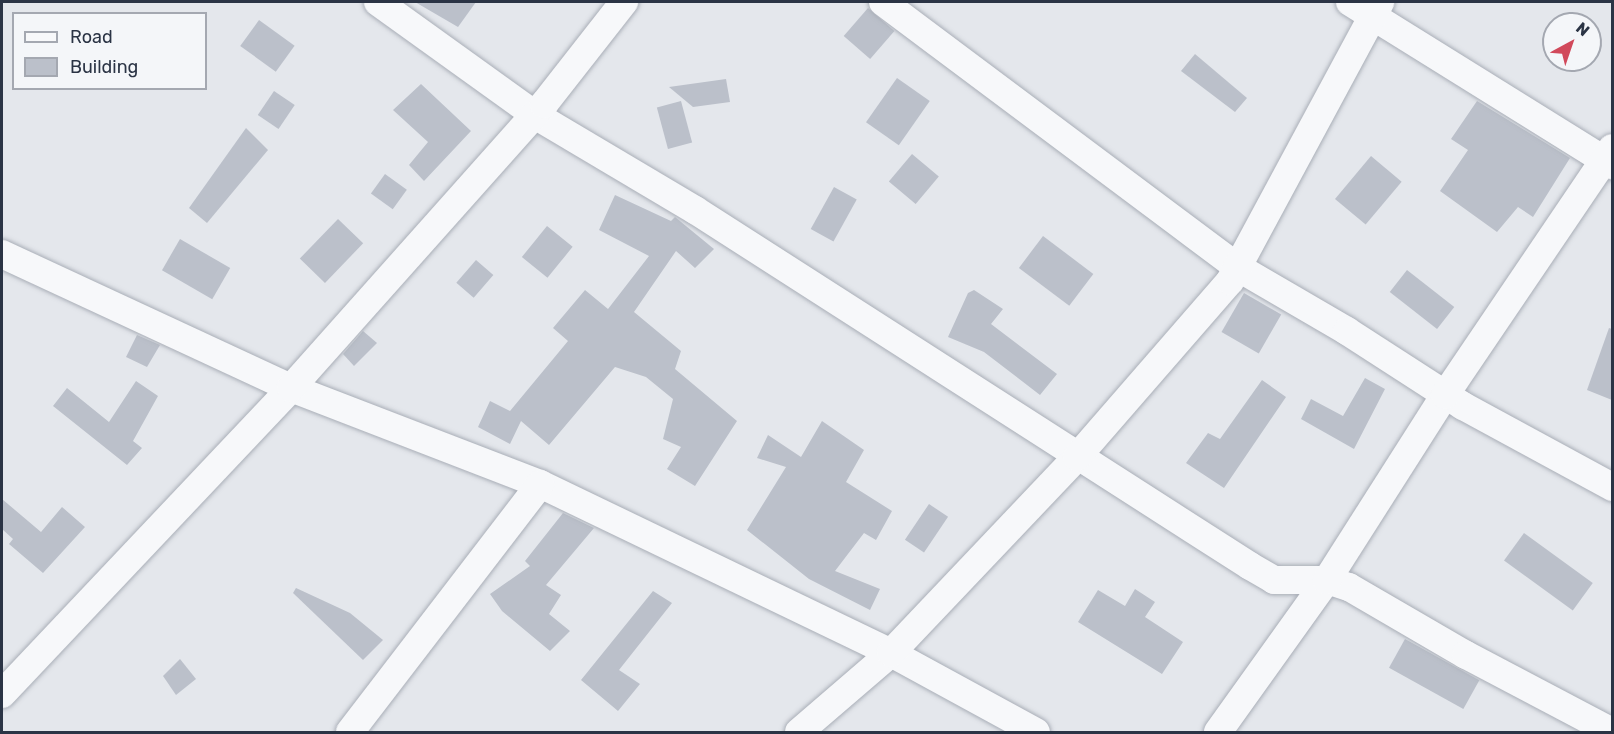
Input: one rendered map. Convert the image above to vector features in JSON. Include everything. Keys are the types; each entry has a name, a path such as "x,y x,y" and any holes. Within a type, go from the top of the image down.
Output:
{"street":[{"path":"378,2 535,114 695,210 1077,457 1275,580 1327,580 1349,587 1466,655 1612,732"},
{"path":"2,694 291,388 535,114 624,2"},
{"path":"883,2 1237,267 1347,331 1445,395 1612,487"},
{"path":"800,732 891,653 1077,457 1230,280 1367,6 1610,158 1445,395 1327,580 1218,732"},
{"path":"2,254 291,388 540,484 891,653 1036,732"},
{"path":"350,732 540,484"}],"building":[{"path":"415,2 476,2 458,27"},
{"path":"868,8 894,31 870,59 844,36"},
{"path":"259,20 295,46 276,72 240,46"},
{"path":"1195,54 1247,98 1235,112 1181,71"},
{"path":"897,78 930,101 899,145 866,122"},
{"path":"726,79 730,102 693,107 669,87"},
{"path":"421,84 471,131 424,181 409,165 428,142 393,110"},
{"path":"274,91 295,105 279,129 258,115"},
{"path":"681,101 692,143 668,149 657,107"},
{"path":"1477,101 1570,158 1533,217 1518,207 1497,232 1440,191 1468,150 1451,139"},
{"path":"246,128 268,150 207,223 189,208"},
{"path":"912,154 939,176 916,204 889,182"},
{"path":"1371,156 1402,182 1366,225 1335,199"},
{"path":"385,174 407,190 393,209 371,193"},
{"path":"834,187 857,200 833,242 811,229"},
{"path":"615,195 671,221 675,217 714,249 695,268 676,251 634,312 681,351 675,369 737,421 695,486 667,469 681,447 663,439 673,399 646,377 615,367 549,445 521,421 510,444 478,427 490,401 510,411 568,341 553,328 585,290 608,309 649,256 599,230"},
{"path":"338,219 363,243 325,283 300,259"},
{"path":"547,226 573,247 547,278 522,257"},
{"path":"1043,236 1093,274 1069,306 1019,268"},
{"path":"180,239 230,268 212,299 162,270"},
{"path":"476,260 493,275 474,298 456,283"},
{"path":"1407,270 1454,307 1437,329 1390,292"},
{"path":"974,290 1003,309 991,324 1057,374 1040,395 984,352 948,337 968,293"},
{"path":"1244,293 1281,314 1259,353 1222,332"},
{"path":"1609,328 1612,329 1612,400 1587,390"},
{"path":"363,331 377,343 354,366 343,354"},
{"path":"137,335 160,345 147,367 126,357"},
{"path":"1365,378 1385,389 1354,449 1301,419 1311,399 1343,416"},
{"path":"1262,380 1286,397 1224,488 1186,463 1208,433 1220,439"},
{"path":"136,381 158,396 133,441 142,448 127,465 53,406 67,388 109,422"},
{"path":"822,421 864,450 846,482 892,511 876,540 864,533 835,571 880,589 870,610 809,579 747,530 786,467 757,458 768,435 801,457"},
{"path":"2,499 41,532 62,507 85,527 43,573 9,544 13,539 2,529"},
{"path":"929,504 948,517 924,553 905,540"},
{"path":"563,513 594,528 546,585 561,595 549,614 570,631 550,651 502,611 490,594 530,566 525,561"},
{"path":"1524,533 1593,583 1573,610 1504,561"},
{"path":"296,588 350,613 383,640 363,660 293,593"},
{"path":"1135,589 1155,602 1145,617 1183,642 1162,674 1078,622 1098,590 1125,606"},
{"path":"653,591 672,603 619,670 640,684 618,711 581,680"},
{"path":"1405,639 1479,680 1463,709 1389,668"},
{"path":"180,659 196,679 176,695 163,676"}]}
